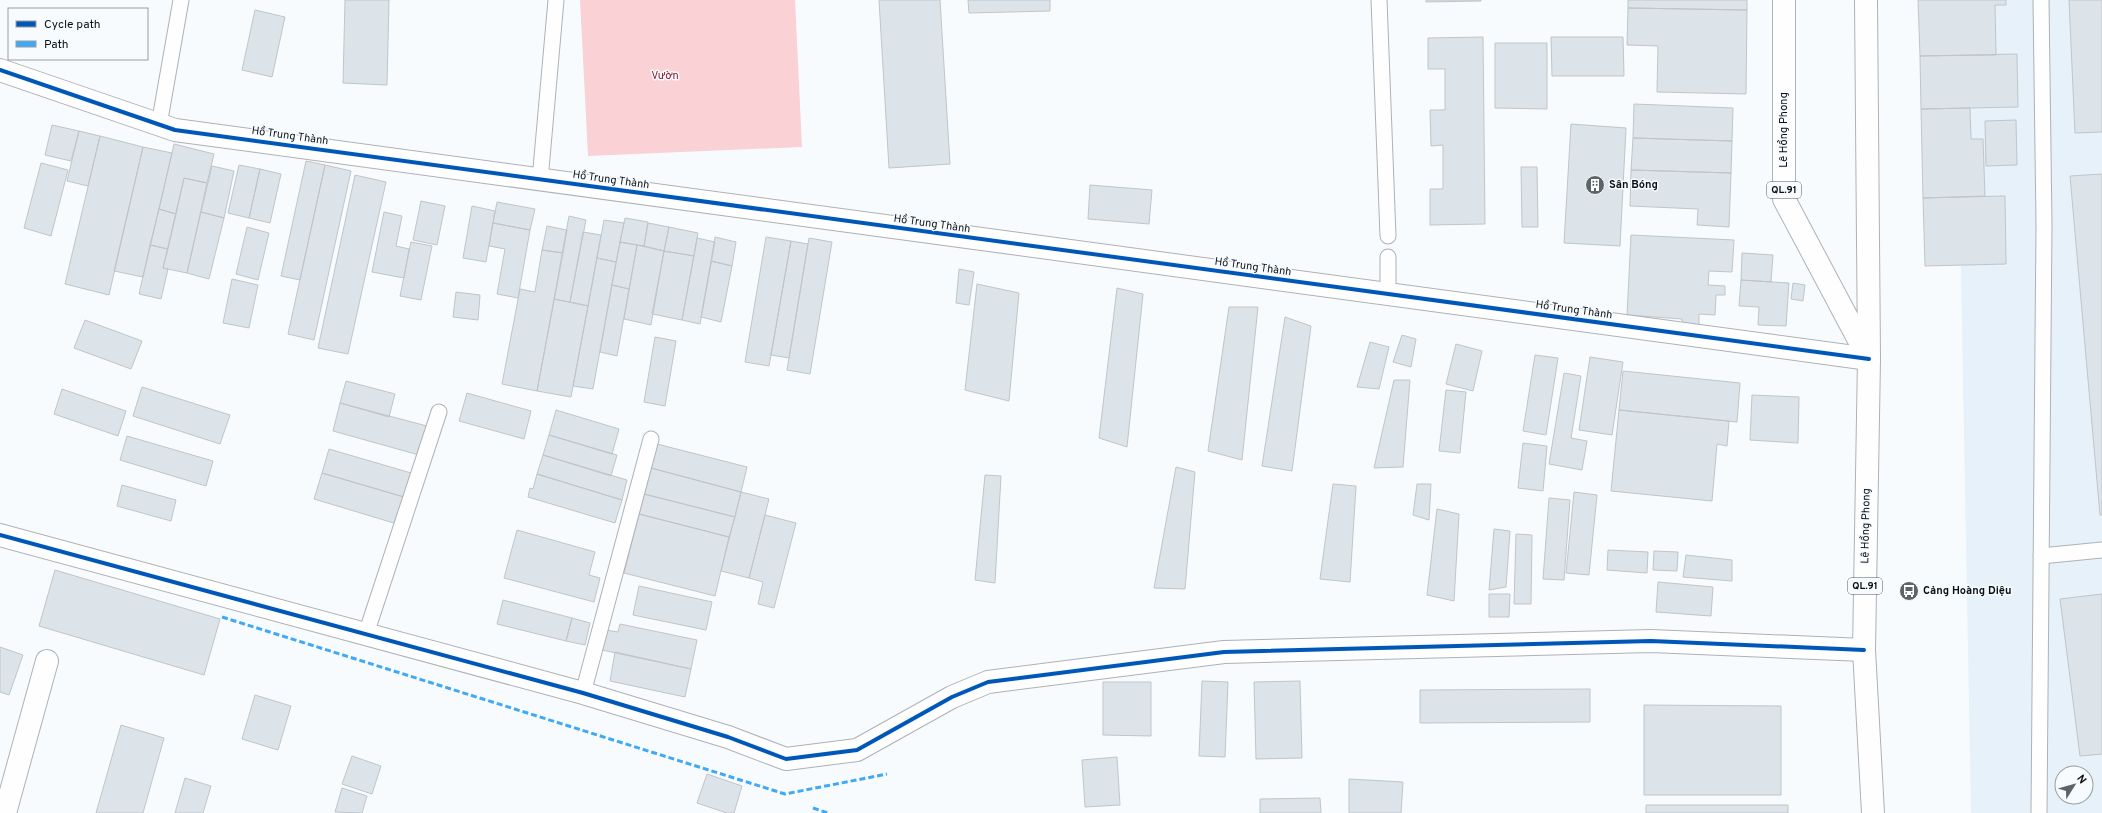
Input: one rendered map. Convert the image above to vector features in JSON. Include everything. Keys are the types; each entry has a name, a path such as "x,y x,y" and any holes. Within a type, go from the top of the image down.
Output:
{"main road":[{"name":"Lê Hồng Phong","path":"1784,0 1784,199 1869,360"},
{"name":"Lê Hồng Phong","path":"1866,0 1869,360 1864,650 1873,813"},
{"name":"Hồ Trung Thành","path":"0,70 175,130 1869,360"},
{"path":"0,535 583,693 728,737 786,759 857,750 952,697 988,682 1224,652 1651,641 1864,650"},
{"path":"5,813 47,661"}],"lane":[{"path":"159,125 181,0"},
{"path":"540,180 556,0"},
{"path":"1379,0 1388,236"},
{"path":"2038,813 2044,225 2041,0"},
{"path":"1388,257 1388,294"},
{"path":"366,634 439,412"},
{"path":"583,693 651,439"},
{"path":"2041,556 2102,550"}],"shaded area":[{"path":"1956,0 2102,0 2102,813 1971,813"}],"green space":[{"name":"Vườn","path":"580,0 795,0 802,147 588,156"}],"building":[{"path":"345,0 389,0 387,85 343,83"},
{"path":"879,0 940,0 950,164 889,168"},
{"path":"968,0 1050,0 1050,11 969,13"},
{"path":"1426,0 1481,0 1481,1 1426,2"},
{"path":"1628,0 1747,0 1747,10 1628,8"},
{"path":"1918,0 2006,0 2006,5 1995,5 1996,55 1920,56"},
{"path":"2069,0 2102,0 2102,132 2075,133"},
{"path":"1628,8 1747,10 1746,94 1657,92 1658,46 1627,45"},
{"path":"255,10 285,17 272,77 242,70"},
{"path":"1483,37 1485,224 1430,225 1430,189 1443,189 1443,145 1431,146 1430,110 1445,110 1445,69 1428,69 1428,38"},
{"path":"1551,37 1623,37 1624,76 1552,76"},
{"path":"1495,43 1547,43 1547,109 1495,108"},
{"path":"2017,54 2018,107 1921,109 1920,56"},
{"path":"1634,104 1733,108 1732,141 1633,138"},
{"path":"1970,108 1971,139 1983,139 1985,196 1923,198 1921,109"},
{"path":"2016,120 2017,165 1986,166 1985,121"},
{"name":"Sân Bóng","path":"1571,124 1626,128 1620,246 1564,243"},
{"path":"52,125 79,131 71,161 45,155"},
{"path":"79,131 100,136 88,186 67,181"},
{"path":"100,136 143,147 109,295 65,284"},
{"path":"1633,138 1732,141 1731,173 1631,170"},
{"path":"174,144 214,154 207,183 184,178 176,214 159,209"},
{"path":"143,147 172,153 143,277 114,271"},
{"path":"306,161 325,165 300,280 281,276"},
{"path":"41,163 68,170 51,236 24,228"},
{"path":"239,165 260,169 249,218 228,213"},
{"path":"325,165 351,171 314,340 288,334"},
{"path":"212,166 234,171 224,218 201,212"},
{"path":"1521,167 1537,167 1538,227 1522,227"},
{"path":"260,169 281,174 270,223 249,218"},
{"path":"1631,170 1731,173 1729,227 1697,225 1698,209 1630,206"},
{"path":"2102,174 2102,515 2100,515 2070,176"},
{"path":"355,175 386,182 348,354 318,348"},
{"path":"184,178 207,183 187,273 163,268"},
{"path":"1090,185 1152,190 1149,224 1088,219"},
{"path":"2005,196 2006,264 1925,266 1923,198"},
{"path":"421,201 445,206 437,245 413,240"},
{"path":"497,202 535,209 530,230 493,223"},
{"path":"472,206 495,211 486,262 463,258"},
{"path":"159,209 176,214 168,249 150,245"},
{"path":"201,212 224,218 209,279 187,273"},
{"path":"384,212 402,216 396,246 409,249 404,278 372,272"},
{"path":"569,216 586,220 570,302 554,299"},
{"path":"625,218 648,222 644,246 620,242"},
{"path":"604,220 624,223 616,262 597,258"},
{"path":"493,223 530,230 518,298 497,294 505,249 489,246"},
{"path":"648,223 669,227 664,251 644,246"},
{"path":"547,226 567,230 563,253 542,250"},
{"path":"247,227 269,233 258,280 236,274"},
{"path":"669,227 698,233 694,256 664,251"},
{"path":"583,232 601,235 588,306 570,302"},
{"path":"1631,235 1734,240 1732,272 1709,271 1708,285 1725,286 1725,295 1716,295 1715,315 1699,314 1699,325 1682,324 1682,319 1627,315"},
{"path":"715,237 736,242 732,266 711,261"},
{"path":"766,237 791,241 769,366 745,362"},
{"path":"697,238 715,242 700,324 682,320"},
{"path":"809,238 832,242 810,374 787,370"},
{"path":"791,241 808,244 789,358 771,355"},
{"path":"411,242 432,246 421,300 400,296"},
{"path":"620,242 637,245 629,289 612,285"},
{"path":"150,245 168,249 163,268 168,269 161,299 139,294"},
{"path":"637,245 664,251 651,325 624,319"},
{"path":"542,250 563,253 537,391 502,384 520,289 535,292"},
{"path":"664,251 694,256 682,320 652,314"},
{"path":"1742,253 1773,255 1771,282 1741,280"},
{"path":"597,258 616,262 593,389 573,386"},
{"path":"711,261 732,266 721,322 701,317"},
{"path":"959,269 974,272 969,305 956,303"},
{"path":"232,279 258,285 249,328 223,323"},
{"path":"1741,280 1789,283 1786,326 1758,325 1759,307 1739,306"},
{"path":"1793,283 1805,285 1803,301 1791,299"},
{"path":"977,284 1019,293 1009,401 965,390"},
{"path":"612,285 629,289 617,356 600,352"},
{"path":"1117,288 1143,294 1127,447 1099,438"},
{"path":"456,292 480,295 478,320 453,317"},
{"path":"554,299 588,306 571,397 537,391"},
{"path":"1229,307 1258,307 1242,460 1208,451"},
{"path":"1285,317 1311,326 1292,471 1262,466"},
{"path":"85,320 142,341 131,369 74,348"},
{"path":"1402,335 1416,339 1411,367 1393,362"},
{"path":"655,337 676,341 665,406 644,402"},
{"path":"1370,342 1389,347 1379,389 1357,387"},
{"path":"1456,344 1482,351 1473,391 1446,384"},
{"path":"1535,355 1558,358 1546,435 1523,431"},
{"path":"1590,357 1623,362 1612,435 1579,430"},
{"path":"1623,371 1740,383 1737,422 1619,410"},
{"path":"1564,373 1581,376 1571,438 1587,441 1582,470 1549,464"},
{"path":"1394,380 1410,380 1403,467 1374,468"},
{"path":"346,381 395,394 389,417 340,403"},
{"path":"142,387 230,415 220,444 133,416"},
{"path":"62,389 126,411 118,436 54,414"},
{"path":"1446,390 1466,392 1460,453 1439,451"},
{"path":"467,393 531,411 524,439 459,421"},
{"path":"1752,395 1799,397 1798,443 1750,440"},
{"path":"340,403 427,426 419,455 333,431"},
{"path":"556,410 619,429 612,454 549,435"},
{"path":"1619,410 1729,421 1727,446 1717,444 1712,501 1611,491"},
{"path":"549,435 617,455 611,476 543,455"},
{"path":"127,436 213,461 206,486 120,460"},
{"path":"1523,443 1547,446 1543,491 1518,488"},
{"path":"657,444 747,467 741,492 651,468"},
{"path":"329,449 411,473 404,497 322,473"},
{"path":"543,455 627,480 622,500 537,474"},
{"path":"1176,467 1195,472 1185,589 1154,588"},
{"path":"651,468 741,492 735,517 644,494"},
{"path":"322,473 404,497 397,524 314,499"},
{"path":"537,474 622,500 615,523 528,497 530,488 533,489"},
{"path":"985,475 1001,476 995,583 975,580"},
{"path":"1333,484 1356,486 1350,582 1320,579"},
{"path":"1417,484 1431,484 1429,520 1413,515"},
{"path":"122,485 176,500 171,521 117,506"},
{"path":"741,492 769,499 749,578 721,571"},
{"path":"1574,492 1597,495 1589,575 1566,573"},
{"path":"644,494 735,517 729,537 639,514"},
{"path":"1549,498 1570,500 1564,580 1543,579"},
{"path":"1437,509 1459,514 1454,601 1427,595"},
{"path":"639,514 729,537 715,596 624,573"},
{"path":"765,515 796,523 774,608 758,604 763,582 749,578"},
{"path":"1494,529 1510,531 1506,587 1489,590"},
{"path":"517,530 595,552 589,575 600,578 594,602 504,578"},
{"path":"1516,534 1532,535 1531,604 1514,604"},
{"path":"1608,550 1648,552 1647,573 1607,570"},
{"path":"1654,551 1678,552 1677,571 1653,570"},
{"path":"1686,555 1732,560 1732,581 1683,577"},
{"path":"55,570 220,619 204,675 39,626"},
{"path":"1658,582 1713,587 1711,616 1656,612"},
{"path":"639,586 712,602 706,630 633,615"},
{"path":"1489,594 1510,594 1509,617 1489,617"},
{"path":"2102,594 2102,754 2080,756 2060,599"},
{"path":"503,600 572,618 566,641 497,624"},
{"path":"572,618 590,623 585,645 566,641"},
{"path":"620,624 697,640 691,669 602,650 606,630 618,632"},
{"path":"0,647 23,655 9,695 0,692"},
{"path":"615,652 691,669 685,697 610,681"},
{"path":"1202,681 1228,682 1225,757 1199,756"},
{"path":"1300,681 1302,758 1256,759 1254,682"},
{"path":"1103,682 1151,682 1151,736 1103,735"},
{"path":"1590,689 1590,722 1420,723 1420,690"},
{"path":"255,695 291,706 278,750 242,739"},
{"path":"1644,705 1781,706 1781,795 1644,795"},
{"path":"121,725 164,738 143,813 96,813"},
{"path":"352,756 381,766 372,794 342,784"},
{"path":"1117,757 1120,805 1085,807 1082,760"},
{"path":"707,774 742,786 734,813 727,813 697,803"},
{"path":"185,778 211,786 203,813 175,813"},
{"path":"1349,779 1403,782 1401,813 1349,813"},
{"path":"342,788 367,796 362,813 335,812"},
{"path":"1320,798 1321,813 1260,813 1260,799"},
{"path":"1646,805 1788,805 1788,813 1646,813"}],"marked path":[{"path":"222,617 785,794 887,774"},
{"path":"813,808 828,813"}],"cycle path":[{"path":"0,70 175,130 1869,359"},
{"path":"0,535 583,693 728,737 786,759 857,750 952,697 988,682 1224,652 1651,641 1864,650"}],"place":[{"name":"Sân Bóng","path":"1595,185"},
{"name":"Cảng Hoàng Diệu","path":"1909,591"}]}
